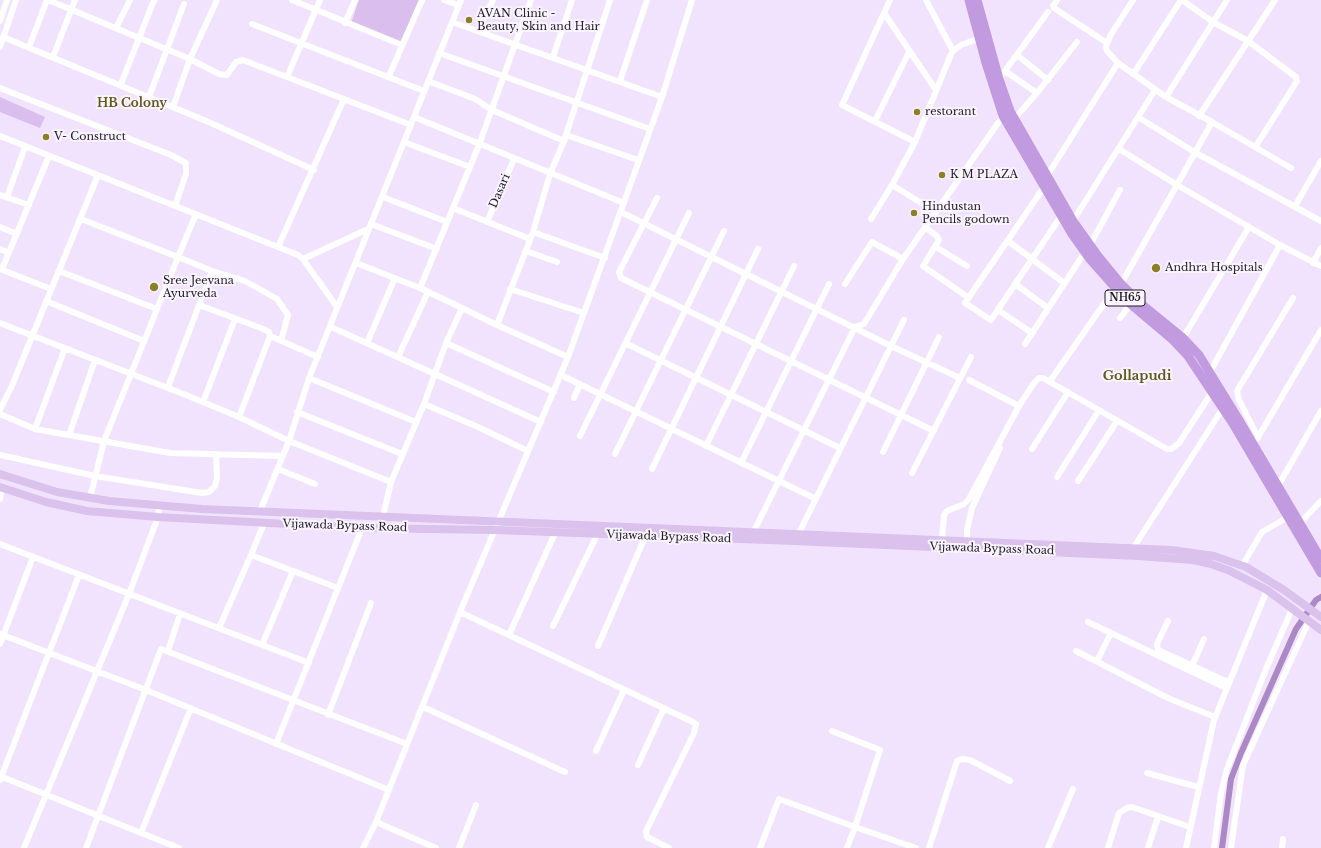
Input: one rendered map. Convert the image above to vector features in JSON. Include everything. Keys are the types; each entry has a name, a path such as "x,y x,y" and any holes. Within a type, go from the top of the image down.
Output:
{"highway":[{"name":"NH65","path":"969,0 993,89 1003,116 1061,216 1131,304 1183,350 1223,408 1321,573"},
{"name":"NH65","path":"977,0 999,79 1014,119 1073,221 1087,249"},
{"name":"NH65","path":"1118,286 1183,338 1210,372 1256,440 1278,486 1321,557"}],"main road":[{"name":"Vijawada Bypass Road","path":"0,474 57,492 90,498 159,505 1130,555 1193,560 1211,564 1230,571 1267,590 1321,630"},
{"name":"Vijawada Bypass Road","path":"1,487 46,502 87,510 158,517 264,523 362,528 495,530 645,537 798,534 1134,547 1196,552 1214,556 1242,566 1262,576 1300,601 1318,615"}],"street":[{"path":"0,21 7,0"},
{"path":"0,47 16,0"},
{"path":"29,47 47,0 190,59 224,75 230,72 236,62 243,60 411,125"},
{"path":"53,57 75,0"},
{"path":"116,28 130,0"},
{"path":"120,84 155,0"},
{"path":"173,107 190,59 217,0"},
{"path":"292,0 402,45"},
{"path":"287,77 320,0"},
{"path":"345,22 355,0"},
{"path":"389,76 422,0"},
{"path":"260,511 289,441 309,378 383,197 459,3 444,0"},
{"path":"478,31 493,0"},
{"path":"420,288 479,145 531,0"},
{"path":"553,57 572,0"},
{"path":"497,325 533,232 550,174 565,138 610,0"},
{"path":"620,81 647,0"},
{"path":"364,848 423,707 460,612 568,357 662,97 692,0"},
{"path":"890,0 842,105 915,142"},
{"path":"926,0 953,51"},
{"path":"1056,0 1053,6 1054,8 1107,44"},
{"path":"1134,0 1107,44 1107,51 1118,63 1166,97 1256,146 1291,168"},
{"path":"1134,73 1182,0 1213,22 1248,41 1296,77 1297,81 1256,146"},
{"path":"1166,97 1227,0"},
{"path":"1199,116 1275,0"},
{"path":"149,97 184,4"},
{"path":"999,79 1048,12"},
{"path":"884,13 936,90"},
{"path":"452,22 662,97"},
{"path":"252,24 303,42 424,91"},
{"path":"3,37 120,84 314,170"},
{"path":"871,219 892,185 915,142 953,51 968,41 980,38"},
{"path":"1014,119 1048,80 1077,42"},
{"path":"875,121 909,52"},
{"path":"439,53 650,129"},
{"path":"1017,55 1048,80"},
{"path":"1047,176 1118,63"},
{"path":"1005,71 1037,93"},
{"path":"428,81 475,99 492,110 565,138 638,160"},
{"path":"0,88 171,155 186,163 186,174 175,206"},
{"path":"1073,221 1155,90"},
{"path":"278,247 314,170 344,99"},
{"path":"752,536 855,327 864,324 904,259 1003,116"},
{"path":"414,117 479,145 624,203"},
{"path":"1138,117 1196,153 1321,221"},
{"path":"1050,381 1118,286 1178,185 1212,122"},
{"path":"0,136 298,255 303,259 337,307"},
{"path":"404,142 470,167"},
{"path":"7,197 25,147"},
{"path":"1119,149 1280,246 1321,266"},
{"path":"50,156 1,269 51,289"},
{"name":"Dasari","path":"487,222 514,159"},
{"path":"1295,206 1321,161"},
{"path":"0,410 98,176"},
{"path":"892,185 936,212"},
{"path":"1044,187 965,304 991,320 1061,216"},
{"path":"1025,344 1087,249 1120,190"},
{"path":"0,195 29,205"},
{"path":"383,197 447,222"},
{"path":"657,198 619,272 619,275 622,278 790,362 934,431"},
{"path":"453,208 530,239"},
{"path":"620,212 783,291 926,363 960,378"},
{"path":"580,436 689,213"},
{"path":"90,498 104,441 130,372 196,214"},
{"path":"81,219 212,271 245,281 278,299 288,315 281,341"},
{"path":"303,259 370,226 436,249"},
{"path":"0,227 17,234"},
{"path":"1183,338 1249,227"},
{"path":"926,228 939,238 939,242 923,266 969,298"},
{"path":"616,454 724,231"},
{"path":"533,232 605,258"},
{"path":"1008,241 1064,283"},
{"path":"845,284 872,242 904,259"},
{"path":"1210,372 1280,246"},
{"path":"936,247 966,266"},
{"path":"1313,262 1321,248"},
{"path":"0,249 9,253"},
{"path":"652,469 758,249"},
{"path":"526,251 557,262"},
{"path":"356,263 420,288 568,357"},
{"path":"706,446 794,266"},
{"path":"59,271 157,309"},
{"path":"168,388 212,271"},
{"path":"367,343 396,278"},
{"path":"741,462 829,284"},
{"path":"1015,284 1048,308"},
{"path":"510,289 584,313"},
{"path":"398,357 428,292"},
{"path":"1256,440 1239,400 1237,391 1293,298"},
{"path":"46,301 144,341"},
{"path":"1120,318 1131,304"},
{"path":"199,305 261,328 268,332 270,336 318,357"},
{"path":"382,516 391,482 424,404 446,343 462,308"},
{"path":"998,310 1032,333"},
{"path":"203,402 235,319"},
{"path":"798,534 904,320"},
{"path":"0,323 130,372 239,417 289,441 391,482"},
{"path":"331,327 541,422"},
{"path":"1256,440 1321,330"},
{"path":"239,417 270,336"},
{"path":"883,452 939,337"},
{"path":"446,343 554,392"},
{"path":"625,343 840,448"},
{"path":"35,429 65,348"},
{"path":"912,474 971,357"},
{"path":"69,435 95,360"},
{"path":"561,375 816,499"},
{"path":"309,378 416,422"},
{"path":"942,539 944,515 947,511 964,504 969,499 1018,406 1037,380 1043,378 1050,381 1167,449 1171,449 1179,443 1212,392"},
{"path":"969,380 1018,406"},
{"path":"574,398 580,384"},
{"path":"1032,449 1068,392"},
{"path":"424,404 478,427 528,452"},
{"path":"1134,547 1223,408"},
{"path":"1057,477 1099,410"},
{"path":"1278,486 1321,411"},
{"path":"297,412 402,454"},
{"path":"0,414 35,429 170,453 283,456"},
{"path":"1078,481 1117,421"},
{"path":"967,540 967,530 972,508 1000,448"},
{"path":"0,455 95,476 174,489 209,492 213,490 216,482 216,454"},
{"path":"278,469 316,484"},
{"path":"0,499 1,487"},
{"path":"1300,523 1321,501"},
{"path":"24,848 129,594 158,517 159,505"},
{"path":"1242,566 1262,532 1288,517"},
{"path":"219,628 264,523"},
{"path":"276,744 362,528"},
{"path":"509,635 555,533"},
{"path":"553,626 597,535"},
{"path":"598,646 645,537"},
{"path":"0,544 309,663"},
{"path":"251,555 338,588"},
{"path":"0,644 2,634 33,557"},
{"path":"262,645 293,570"},
{"path":"79,575 0,778 46,794 179,848"},
{"path":"1186,848 1198,787 1215,717 1267,590"},
{"path":"328,715 371,603"},
{"path":"1214,848 1221,793 1227,769 1266,669 1293,609"},
{"path":"460,612 696,724 694,733 646,831 647,837 669,848"},
{"path":"168,651 180,614"},
{"path":"1231,848 1243,764 1309,621"},
{"path":"1088,622 1227,685"},
{"path":"1168,622 1157,644 1158,650 1227,685"},
{"path":"1098,661 1111,633"},
{"path":"2,634 191,708 389,790"},
{"path":"1192,666 1204,639"},
{"path":"86,848 161,649 328,715 407,744"},
{"path":"1076,651 1170,699 1215,717"},
{"path":"596,750 624,690"},
{"path":"423,707 565,772"},
{"path":"141,833 191,708"},
{"path":"638,765 664,708"},
{"path":"832,731 880,750 847,848"},
{"path":"929,848 957,761 962,759 970,760 1010,781"},
{"path":"1147,773 1198,787"},
{"path":"1048,848 1073,789"},
{"path":"760,848 780,798 855,827 916,848"},
{"path":"459,848 476,805"},
{"path":"1108,848 1119,813 1132,807 1158,817 1190,826"},
{"path":"1148,848 1158,817"},
{"path":"376,822 436,848"},
{"path":"1282,848 1283,839"}],"shaded area":[{"path":"359,0 420,0 400,42 351,23"},
{"path":"0,97 45,117 40,128 0,112"}],"waterway":[{"path":"1222,848 1231,779 1241,753 1296,629 1316,600 1321,597"}],"place":[{"name":"AVAN Clinic - Beauty, Skin and Hair","path":"469,20"},
{"name":"restorant","path":"917,112"},
{"name":"V- Construct","path":"46,137"},
{"name":"K M PLAZA","path":"942,175"},
{"name":"Hindustan Pencils godown","path":"914,213"},
{"name":"Andhra Hospitals","path":"1156,268"},
{"name":"Sree Jeevana Ayurveda","path":"154,287"}],"district":[{"name":"HB Colony","path":"132,104"},
{"name":"Gollapudi","path":"1137,376"}]}
